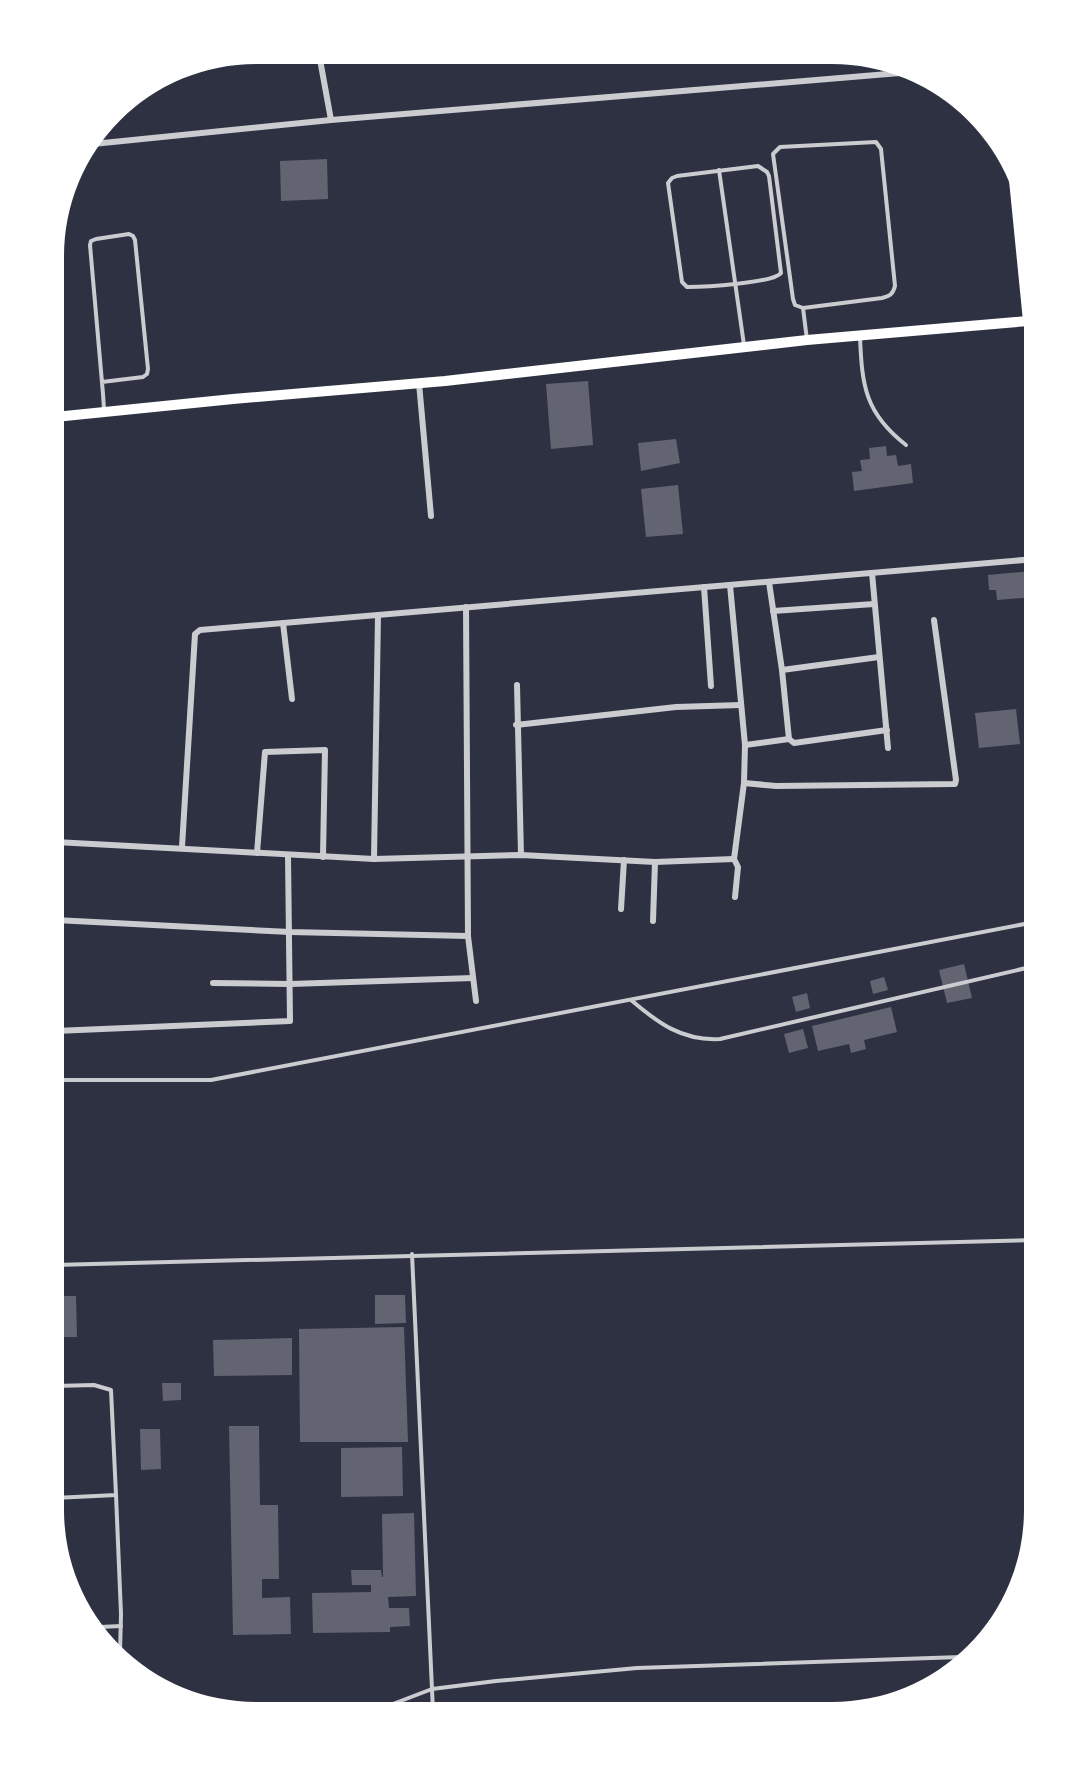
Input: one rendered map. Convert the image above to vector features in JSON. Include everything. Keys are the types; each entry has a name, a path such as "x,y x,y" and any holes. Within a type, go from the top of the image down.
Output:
{"main road":[{"path":"1016,201 1024,283"},
{"path":"64,416 419,383 745,349 807,340 1024,321"}],"street":[{"path":"322,64 331,120"},
{"path":"102,143 331,120 890,74"},
{"path":"419,383 431,516"},
{"path":"182,847 195,634 200,630 1024,560"},
{"path":"872,573 888,748"},
{"path":"769,582 789,739 794,743 887,730"},
{"path":"730,585 746,745 744,783 734,858 738,867 735,897"},
{"path":"704,587 711,686"},
{"path":"773,611 874,604"},
{"path":"466,607 468,936 476,1001"},
{"path":"375,859 378,615"},
{"path":"744,783 776,786 955,784 934,620"},
{"path":"283,623 292,699"},
{"path":"782,670 879,657"},
{"path":"517,685 516,725 521,855"},
{"path":"516,725 676,707 741,705"},
{"path":"746,745 789,739"},
{"path":"256,853 265,752 325,750 323,857"},
{"path":"64,842 375,859 521,855 655,862 734,858"},
{"path":"64,1031 290,1021 288,855"},
{"path":"621,909 624,860"},
{"path":"653,921 655,862"},
{"path":"64,920 290,932 468,936"},
{"path":"213,983 290,984 473,978"}],"lane":[{"path":"876,142 881,149 893,292 889,297 803,308 795,305 793,299 773,154 780,147 876,142"},
{"path":"758,166 767,172 782,273 776,278 735,284 693,287 684,285 670,202 669,183 672,178 758,166"},
{"path":"719,170 745,349"},
{"path":"102,381 142,377 147,374 148,369 135,240 129,234 96,238 91,241 90,245 104,411"},
{"path":"803,308 807,340"},
{"path":"860,336 862,370 869,403 891,433 906,445"},
{"path":"64,1080 212,1080 1024,924"},
{"path":"630,999 654,1019 671,1029 702,1038 720,1039 1024,969"},
{"path":"64,1265 412,1254 1024,1240"},
{"path":"412,1254 433,1702"},
{"path":"64,1386 94,1386 111,1390 120,1644"},
{"path":"64,1498 116,1495"},
{"path":"105,1627 121,1626"},
{"path":"398,1702 432,1689 637,1668 953,1658"}],"building":[{"path":"327,159 328,199 281,201 280,161"},
{"path":"588,381 593,445 551,449 546,384"},
{"path":"676,439 680,463 641,471 638,443"},
{"path":"886,446 887,456 896,455 898,466 911,464 913,483 854,491 852,472 862,471 860,460 870,459 869,448"},
{"path":"678,485 683,534 646,537 641,489"},
{"path":"1024,572 1024,598 997,600 996,590 989,590 988,575"},
{"path":"1016,709 1020,744 979,748 975,713"},
{"path":"964,964 972,998 947,1003 939,970"},
{"path":"884,977 888,990 873,994 870,981"},
{"path":"807,993 810,1008 796,1012 792,997"},
{"path":"891,1007 897,1032 864,1040 866,1049 851,1053 849,1044 818,1051 812,1026"},
{"path":"803,1029 808,1048 789,1053 784,1034"},
{"path":"375,1295 405,1295 406,1323 375,1324"},
{"path":"64,1296 76,1296 77,1337 64,1337"},
{"path":"404,1327 408,1442 300,1442 299,1329"},
{"path":"292,1338 292,1375 214,1376 213,1340"},
{"path":"162,1383 181,1383 181,1400 163,1401"},
{"path":"229,1426 259,1426 260,1505 278,1505 279,1579 262,1579 262,1598 290,1597 291,1634 233,1635"},
{"path":"140,1429 160,1429 161,1469 141,1470"},
{"path":"402,1447 403,1496 341,1497 341,1448"},
{"path":"414,1513 416,1596 388,1597 389,1608 409,1608 410,1626 390,1627 390,1632 313,1633 312,1593 371,1592 371,1585 352,1585 351,1570 381,1570 383,1577 382,1514"}]}
